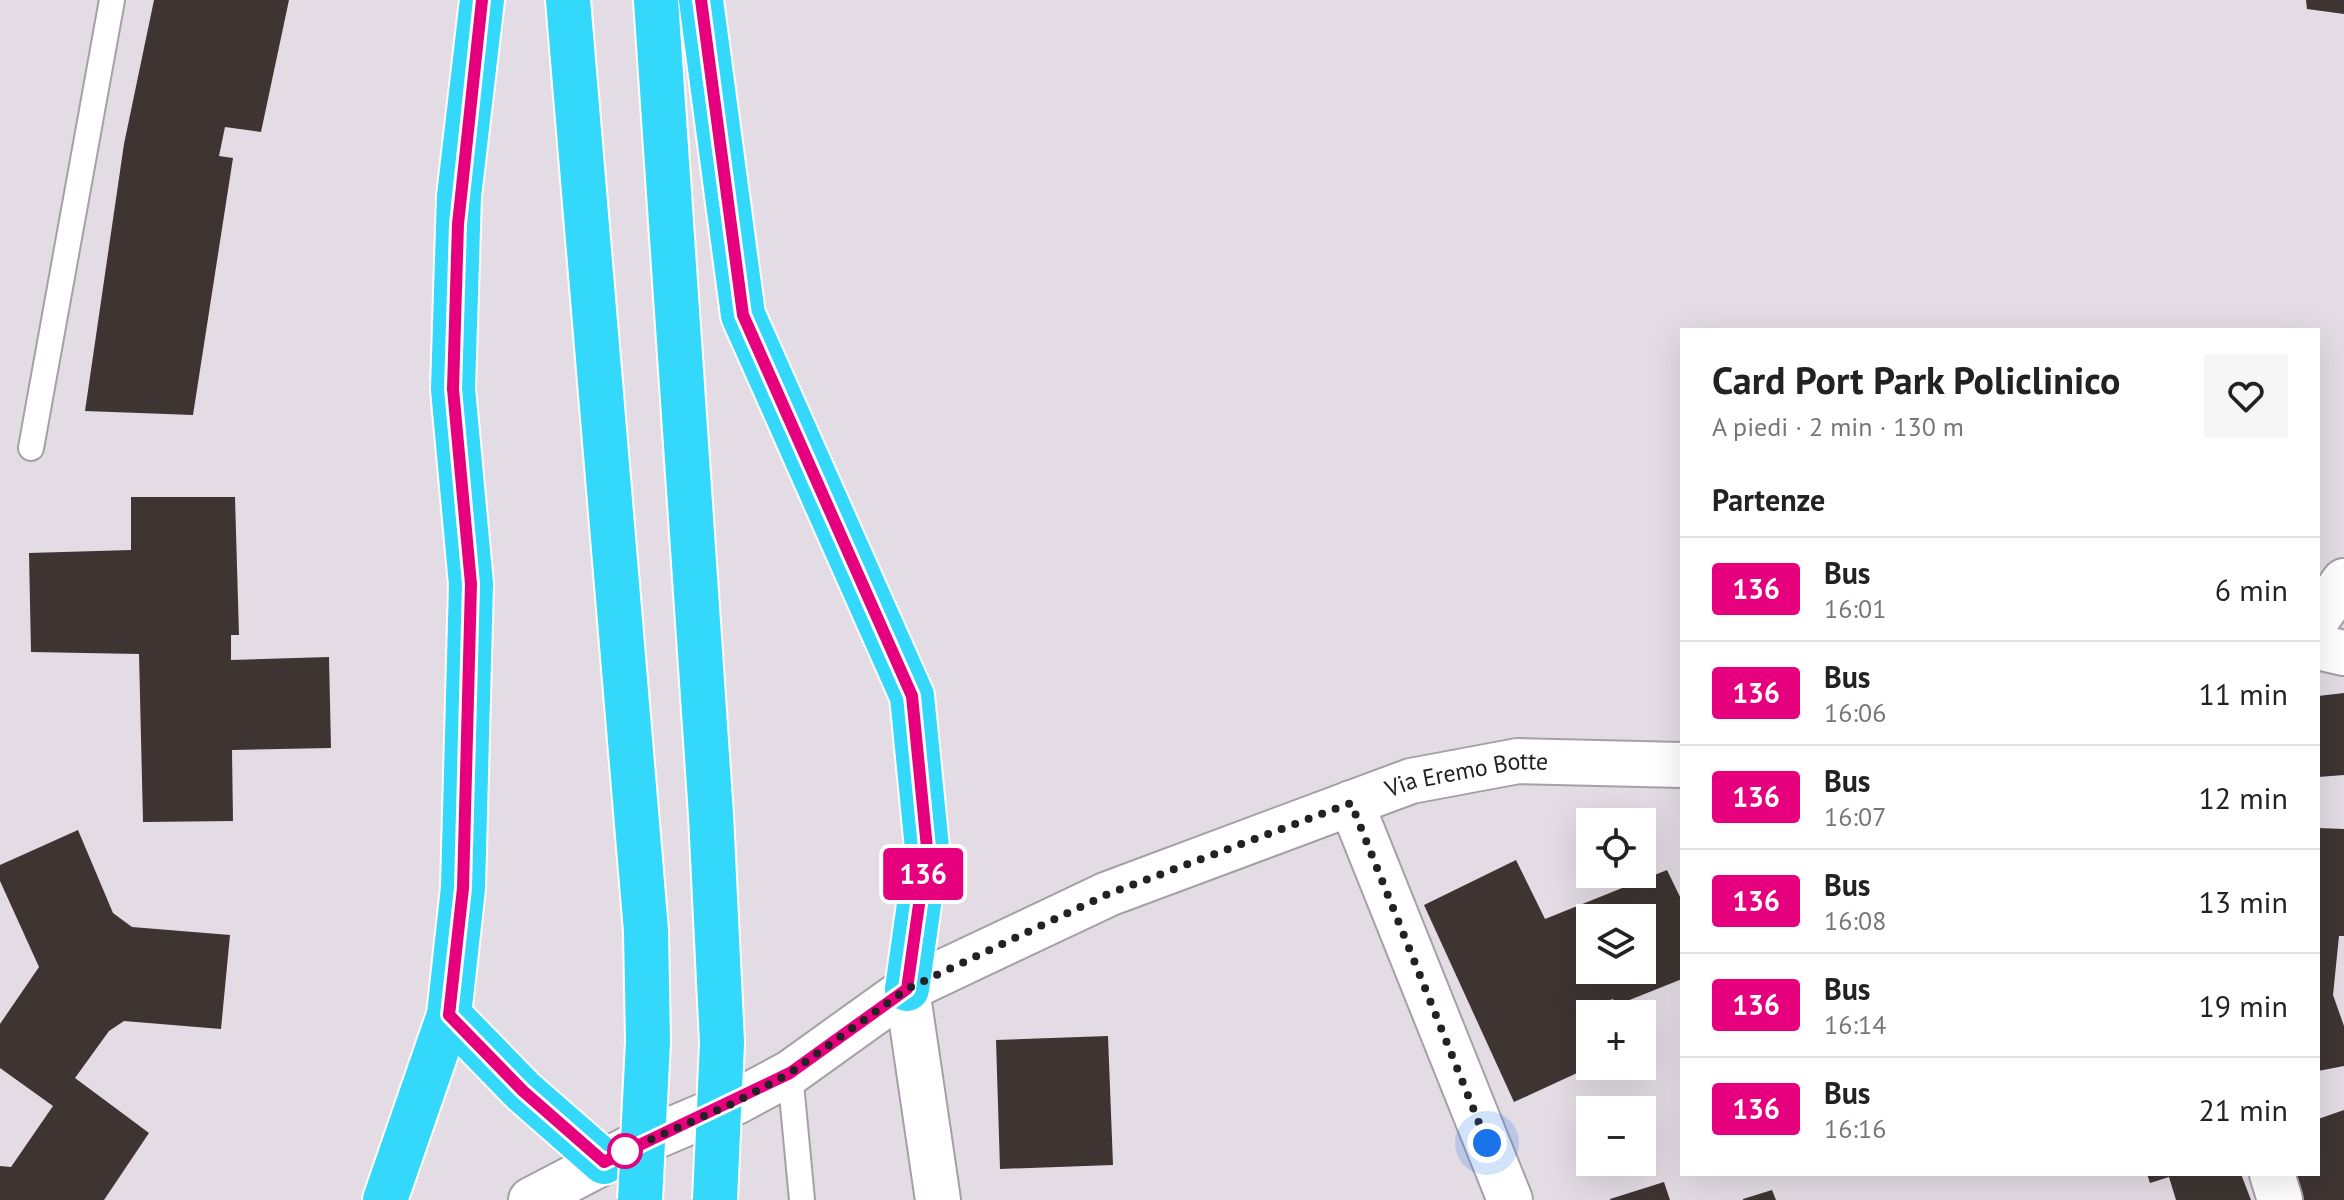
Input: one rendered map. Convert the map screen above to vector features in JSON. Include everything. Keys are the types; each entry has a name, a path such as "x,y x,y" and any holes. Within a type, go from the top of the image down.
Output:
{"highway":[{"path":"385,1200 449,1015 463,888 471,584 453,389 459,196 482,0"},
{"path":"568,0 645,915 648,1042 642,1200"},
{"path":"656,0 711,815 722,1043 715,1200"},
{"path":"701,0 743,315 912,696 927,848 907,989"},
{"path":"449,1015 523,1091 622,1152"}],"street":[{"path":"2320,615 2344,581"},
{"path":"2320,647 2344,653"},
{"name":"Via Eremo Botte","path":"531,1200 622,1152 736,1102 790,1073 907,989 1108,894 1411,781 1518,761 1680,765"},
{"path":"1351,803 1510,1200"},
{"path":"907,989 938,1200"},
{"path":"2273,1176 2280,1200"}],"lane":[{"path":"31,448 112,0"},
{"path":"790,1073 802,1200"},
{"path":"622,1152 642,1200"}],"building":[{"path":"154,0 289,0 261,132 225,127 219,156 233,158 193,415 85,411 124,144"},
{"path":"2306,0 2344,0 2344,14 2307,9"},
{"path":"131,497 235,497 239,635 231,635 231,660 329,657 331,748 232,750 233,821 143,822 139,654 31,652 29,553 131,550"},
{"path":"2344,693 2344,775 2320,777 2320,696"},
{"path":"2320,828 2344,829 2344,936 2339,936 2333,995 2344,1026 2344,1066 2320,1071"},
{"path":"78,830 113,913 132,927 230,935 221,1029 124,1021 109,1031 75,1078 149,1133 104,1200 0,1200 0,1166 11,1167 53,1106 0,1068 0,1024 39,967 0,881 0,865"},
{"path":"1516,860 1545,919 1576,907 1576,984 1656,984 1656,904 1582,904 1622,888 1656,888 1656,874 1667,870 1680,897 1680,980 1630,1000 1576,1000 1576,1073 1514,1102 1424,905"},
{"path":"1108,1036 1113,1165 1000,1169 996,1040"},
{"path":"2344,1110 2344,1200 2295,1200 2290,1188 2299,1183 2297,1176 2320,1176 2320,1118"},
{"path":"2148,1176 2242,1176 2251,1200 2176,1200 2169,1177 2150,1183"},
{"path":"1664,1182 1670,1200 1610,1200 1610,1199"},
{"path":"1772,1190 1776,1200 1743,1200 1743,1199"}],"bus line":[{"name":"136","path":"482,0 458,224 453,389 471,584 463,888 449,1015 523,1091 604,1162 640,1143 736,1102 790,1073 907,989 927,848 912,696 743,315 701,0"}],"route":[{"path":"625,1151 736,1102 790,1073 907,989 1108,894 1351,803 1487,1143"}]}
